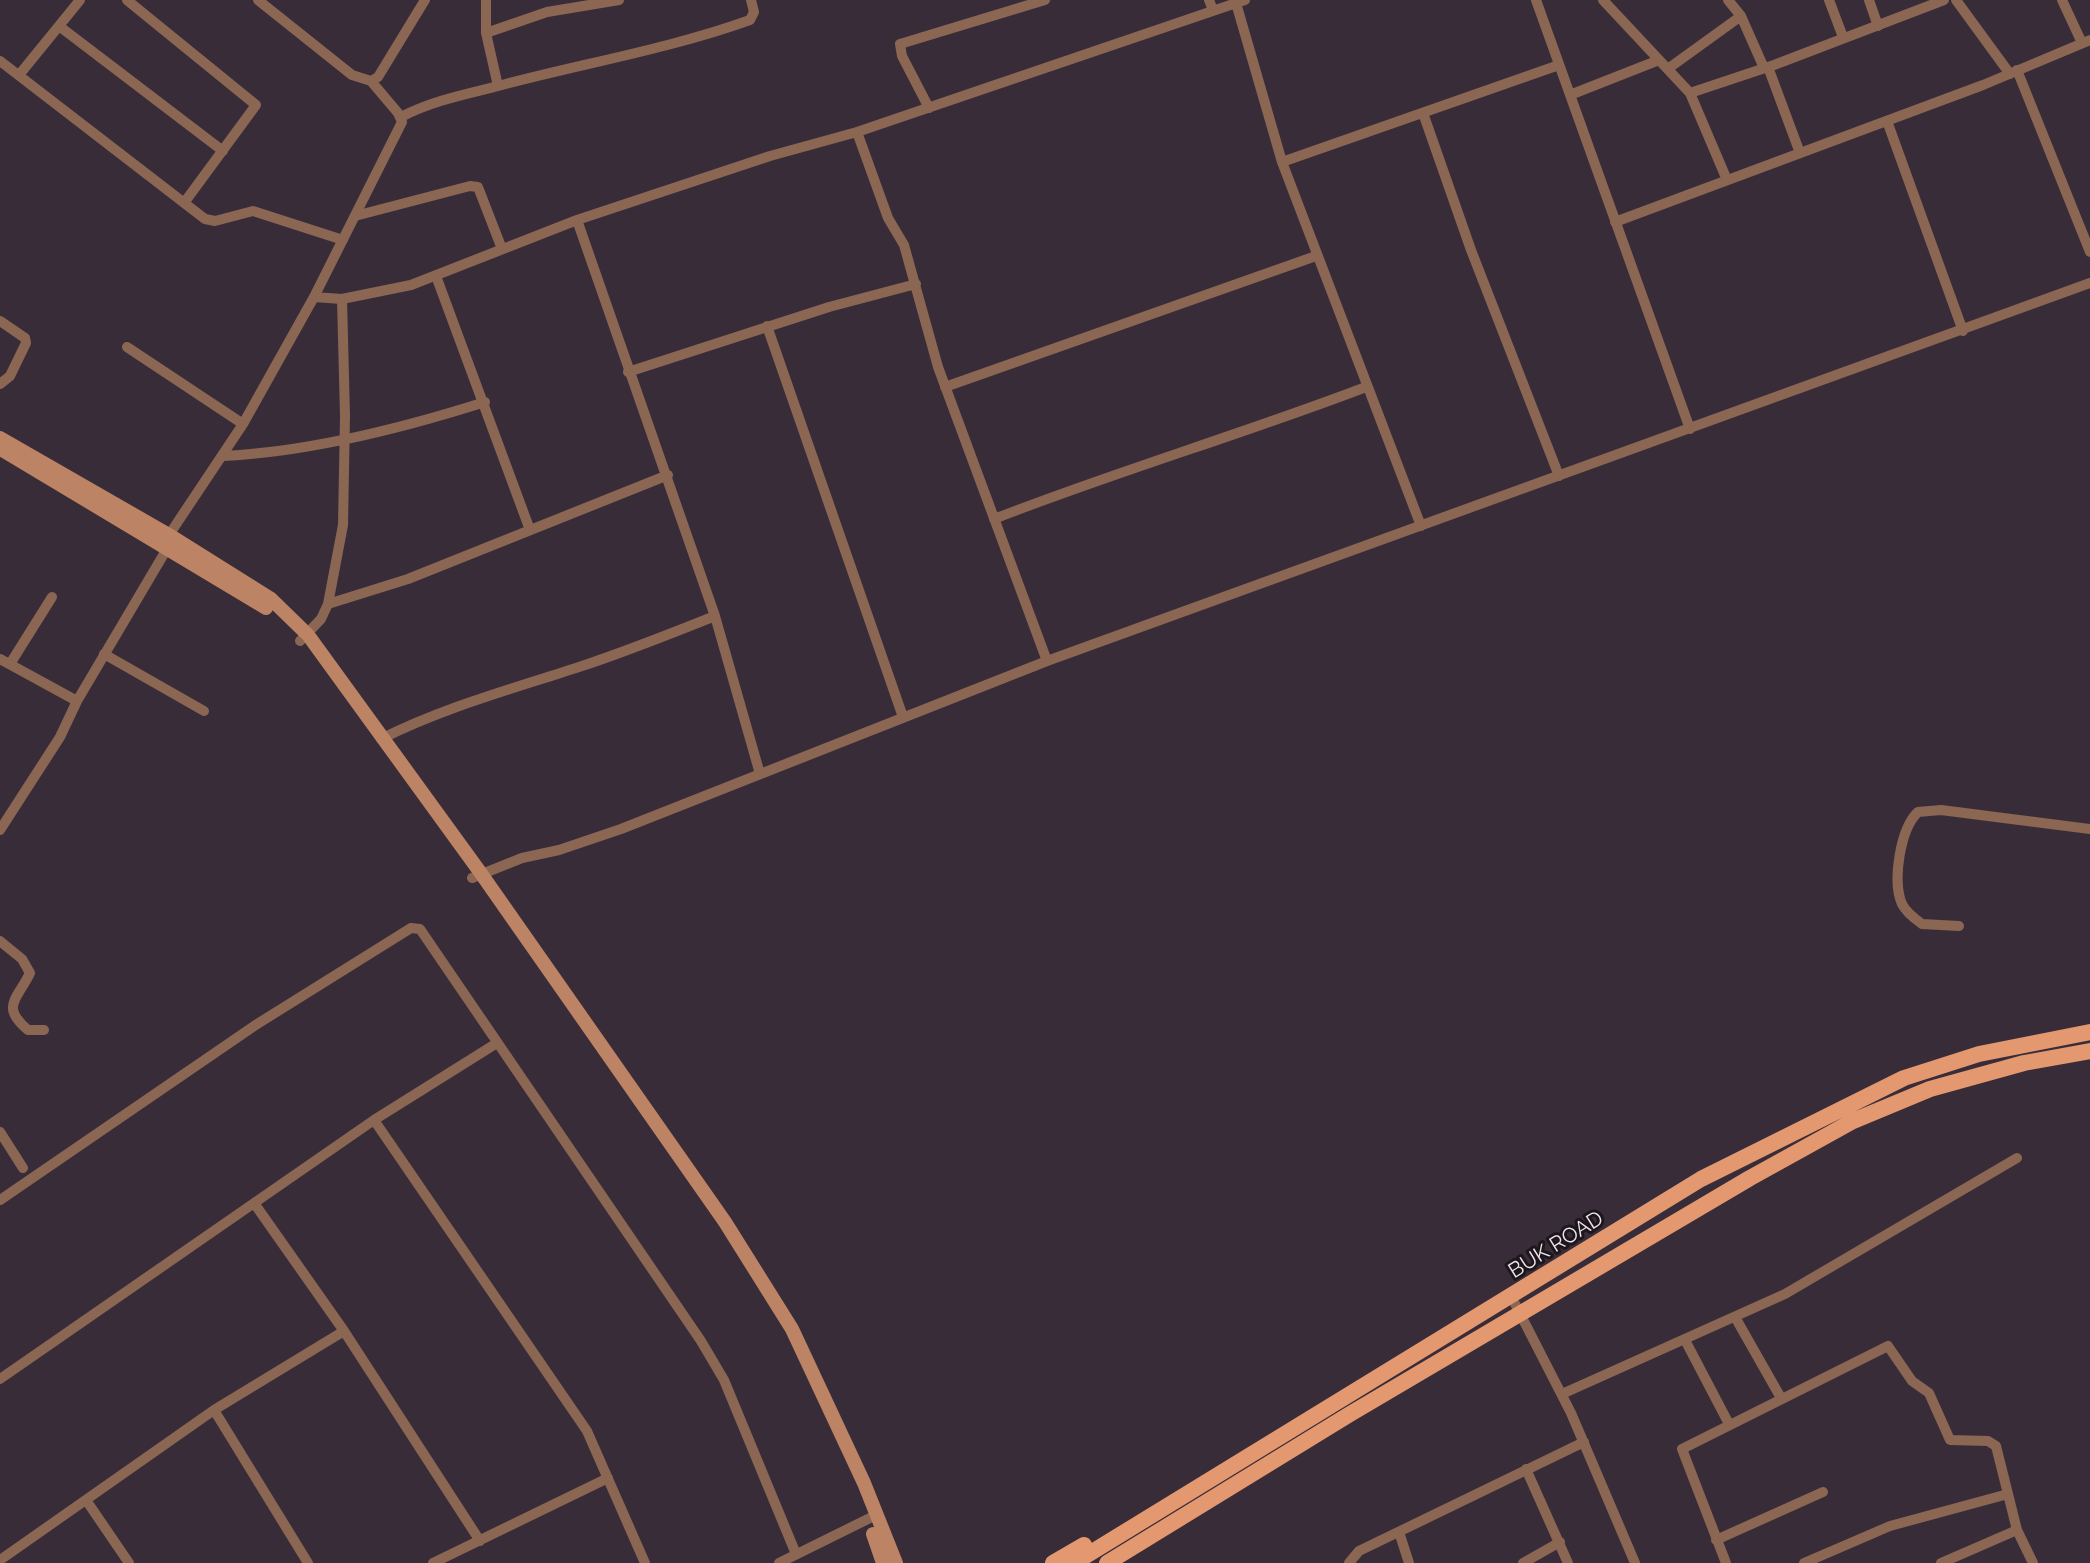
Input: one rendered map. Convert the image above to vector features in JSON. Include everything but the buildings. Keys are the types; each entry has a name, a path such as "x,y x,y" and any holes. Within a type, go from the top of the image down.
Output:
{"main road":[{"path":"1,448 271,599 304,638 382,738 596,1048 725,1222 792,1329 830,1405 872,1517 895,1563"},
{"path":"304,638 476,875"},
{"name":"BUK ROAD","path":"1074,1563 1701,1179 1904,1078 1979,1054 2090,1032"},
{"name":"BUK ROAD","path":"1107,1563 1750,1178 1895,1101 2024,1063 2090,1051"},
{"path":"1053,1563 1155,1502 1171,1494 1192,1491"},
{"path":"1117,1563 1203,1510 1218,1495"},
{"path":"872,1517 883,1563"}],"street":[{"path":"19,75 80,0"},
{"path":"0,830 60,737 77,701 169,541 243,424 314,298 402,122 401,117 371,81 352,75 258,0"},
{"path":"371,81 378,77 425,0"},
{"path":"486,0 486,33 498,86"},
{"path":"486,33 547,12 619,0"},
{"path":"401,117 431,103 703,37 750,20 754,12 751,0"},
{"path":"929,108 902,56 900,44 1045,0"},
{"path":"1536,0 1690,429"},
{"path":"1603,0 1690,93 1727,180"},
{"path":"1728,0 1741,16 1766,67 1800,153"},
{"path":"1829,0 1843,37"},
{"path":"1869,0 1878,26"},
{"path":"1690,93 1944,0"},
{"path":"1956,0 2013,72 2090,252"},
{"path":"1615,222 1887,121 2086,42 2062,0"},
{"path":"132,1 255,102 255,108 184,203"},
{"path":"314,298 342,299 411,285 577,220 770,156 857,132 929,108 1211,5 1240,1 1282,162 1421,526"},
{"path":"1669,68 1741,16"},
{"path":"59,26 223,151"},
{"path":"1570,95 1659,60"},
{"path":"0,61 205,219 215,221 253,211 343,240"},
{"path":"1282,162 1559,65"},
{"path":"1423,113 1471,250 1559,476"},
{"path":"1887,121 1963,331"},
{"path":"857,132 888,218 904,245 945,387 1047,661"},
{"path":"355,216 470,186 478,187 502,249"},
{"path":"577,220 715,616 760,774"},
{"path":"945,387 1317,256"},
{"path":"436,276 485,402 530,530"},
{"path":"476,875 522,858 559,850 1047,661 2090,283"},
{"path":"628,372 767,326 885,290 916,284"},
{"path":"304,638 321,619 328,604 343,525 345,437 342,299"},
{"path":"0,321 17,331 26,343 10,376 0,384"},
{"path":"767,326 903,717"},
{"path":"127,347 243,424"},
{"path":"994,519 1185,450 1267,425 1366,387"},
{"path":"223,456 248,455 381,431 485,402"},
{"path":"328,604 408,579 667,475"},
{"path":"10,664 52,597"},
{"path":"382,738 441,713 630,650 715,616"},
{"path":"104,654 204,711"},
{"path":"0,659 77,701"},
{"path":"1959,926 1922,924 1902,904 1897,864 1914,816 1918,812 1941,810 2090,829"},
{"path":"0,1200 254,1026 414,926 420,929 707,1351 724,1380 796,1554"},
{"path":"0,941 22,959 30,973 11,1006 12,1014 28,1030 44,1030"},
{"path":"0,1379 374,1120 497,1043"},
{"path":"374,1120 587,1431 645,1563"},
{"path":"0,1132 23,1168"},
{"path":"1562,1394 1785,1294 2017,1158"},
{"path":"254,1203 344,1331 480,1541"},
{"path":"1511,1297 1562,1394 1635,1563"},
{"path":"1735,1317 1781,1398"},
{"path":"0,1560 214,1410 344,1331"},
{"path":"1685,1340 1730,1424"},
{"path":"1726,1563 1682,1449 1781,1398 1892,1346 1912,1381 1929,1393 1950,1440 1993,1443 2017,1530 2033,1563"},
{"path":"214,1410 308,1563"},
{"path":"1349,1563 1359,1552 1584,1443"},
{"path":"1526,1469 1568,1563"},
{"path":"433,1563 608,1478"},
{"path":"1716,1540 1823,1492"},
{"path":"1804,1563 1891,1526 2008,1494"},
{"path":"86,1500 129,1563"},
{"path":"779,1563 872,1517"},
{"path":"1941,1563 2017,1530"},
{"path":"1399,1532 1409,1563"},
{"path":"1523,1563 1560,1542"}]}
